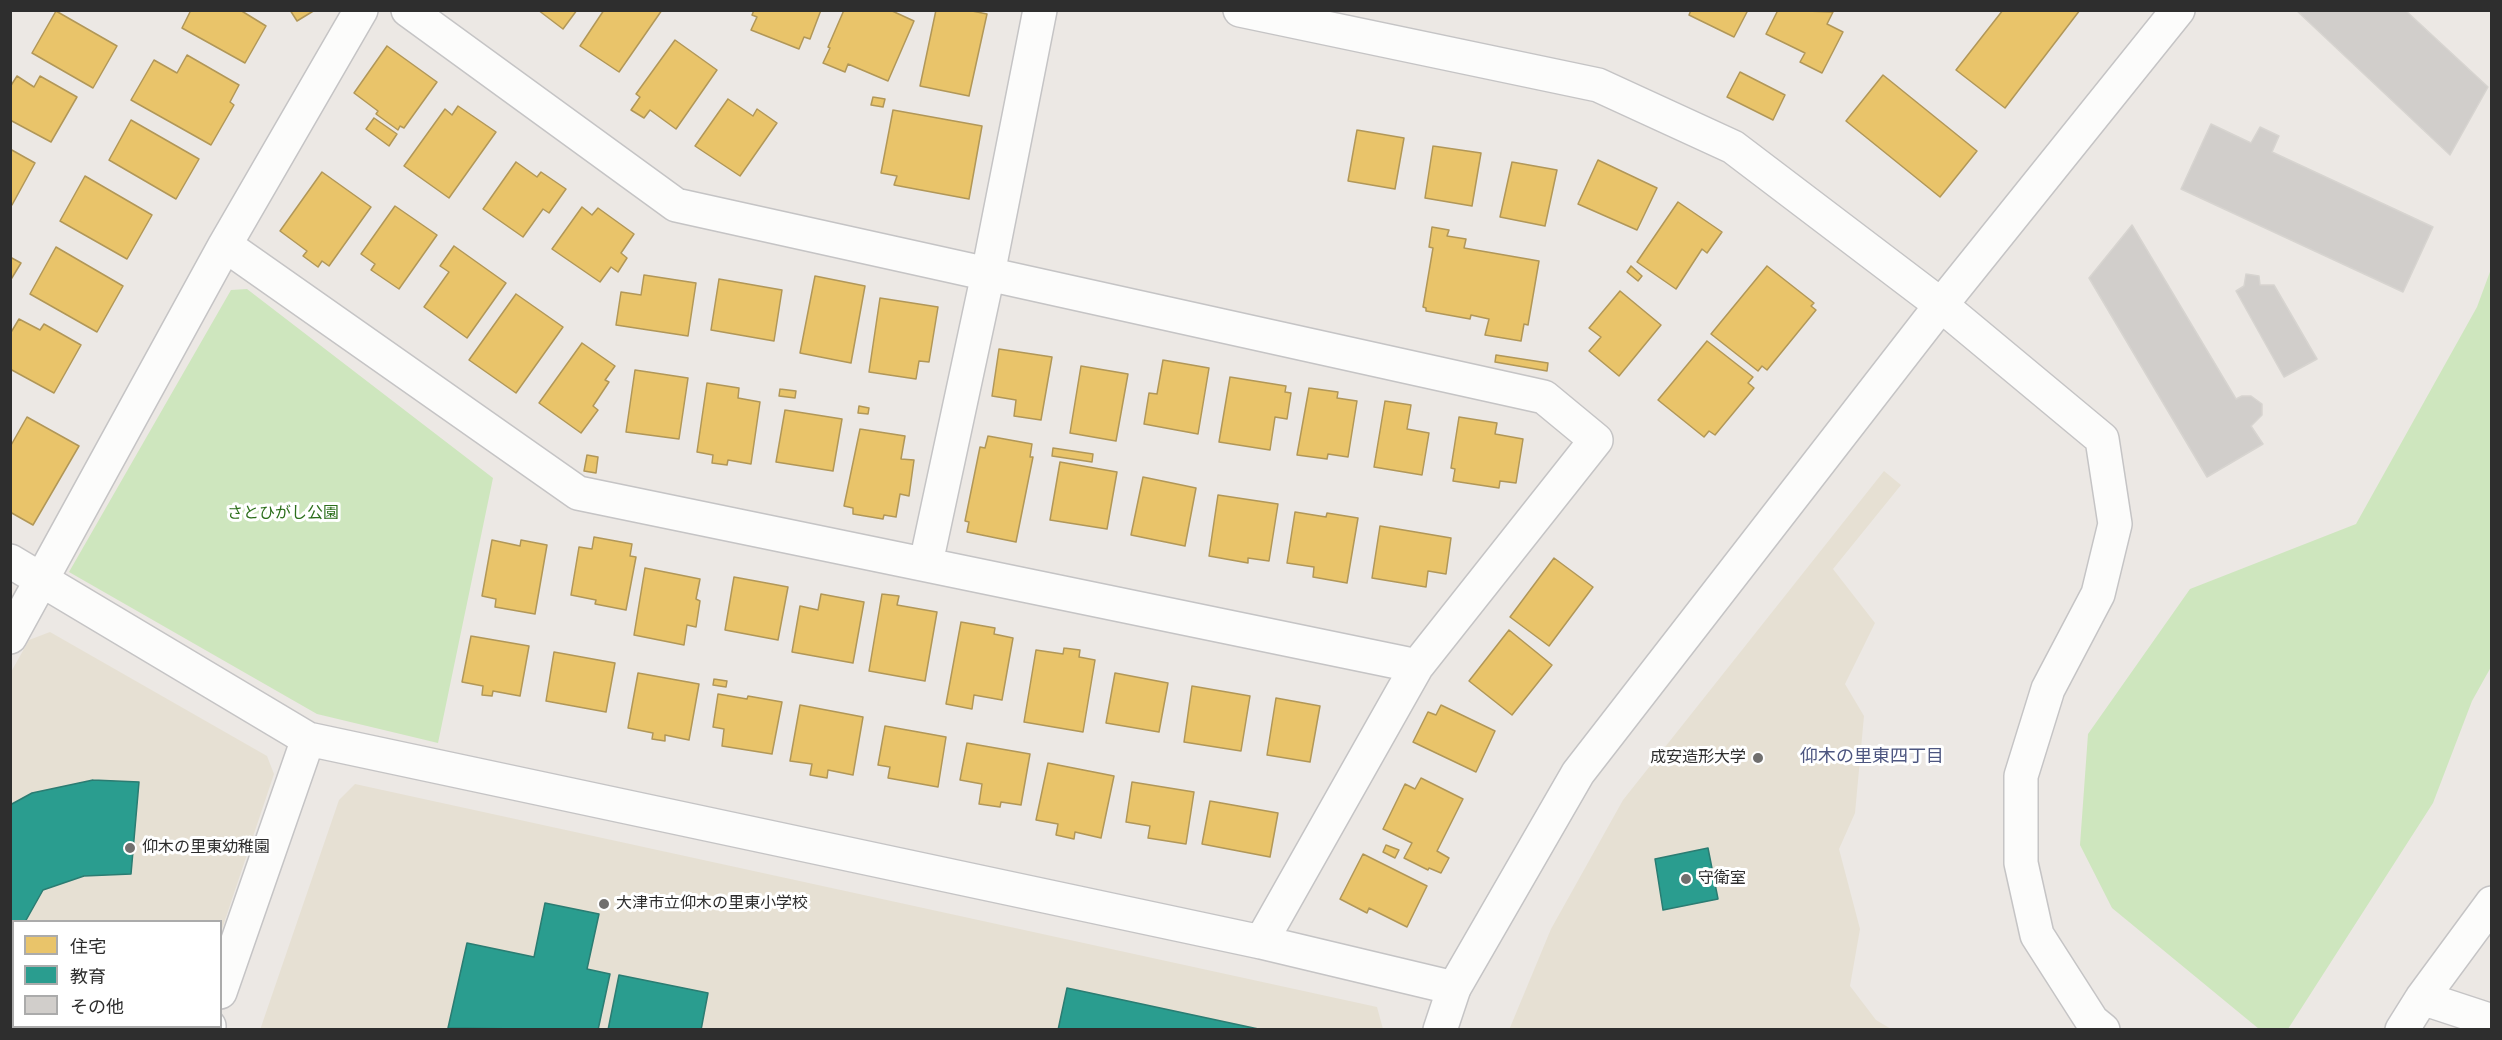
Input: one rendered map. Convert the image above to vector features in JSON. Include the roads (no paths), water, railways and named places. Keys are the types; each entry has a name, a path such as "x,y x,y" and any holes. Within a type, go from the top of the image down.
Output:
{"street":[{"path":"10,636 225,244 361,10"},
{"path":"408,10 676,205 1544,397 1596,440 1416,666 1261,942"},
{"path":"926,563 988,274 1040,10"},
{"path":"1240,10 1598,85 1733,147 1941,305 2102,439 2115,524 2098,594 2048,689 2021,776 2020,863 2037,935 2092,1021 2103,1029"},
{"path":"1440,1029 1454,988 1578,773 1941,305 2178,10"},
{"path":"225,244 578,493 926,563 1416,666"},
{"path":"10,561 308,739 1261,942 1454,988"},
{"path":"222,986 308,739"},
{"path":"2402,1029 2492,903"},
{"path":"2422,998 2492,1021"}],"place":[{"name":"成安造形大学","path":"1758,758"},
{"name":"仰木の里東幼稚園","path":"130,848"},
{"name":"守衛室","path":"1686,879"},
{"name":"大津市立仰木の里東小学校","path":"604,904"}],"district":[{"name":"仰木の里東四丁目","path":"1872,757"}],"park label":[{"name":"さとひがし公園","path":"283,514"}]}
